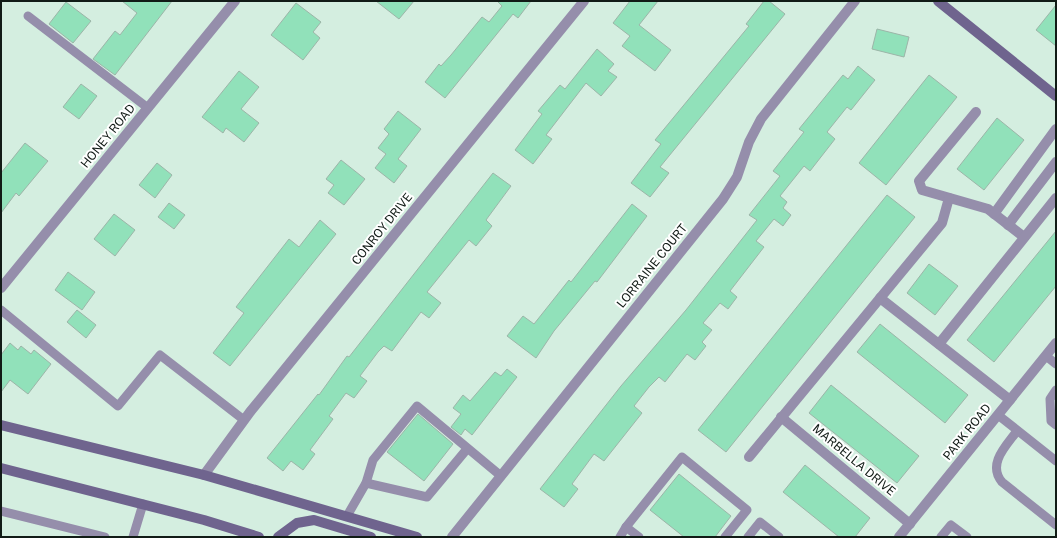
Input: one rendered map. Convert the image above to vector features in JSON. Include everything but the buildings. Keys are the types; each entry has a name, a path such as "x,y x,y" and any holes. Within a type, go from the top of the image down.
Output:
{"main road":[{"path":"938,1 1056,96"},
{"path":"1,425 204,475 417,537"},
{"path":"1,468 143,504 259,537"},
{"path":"278,537 297,523 314,520 371,537"}],"street":[{"name":"HONEY ROAD","path":"1,288 235,1"},
{"name":"CONROY DRIVE","path":"204,475 244,420 584,1"},
{"name":"LORRAINE COURT","path":"452,537 723,199 737,177 749,142 761,119 855,1"},
{"path":"976,112 919,181 922,190 988,209 1024,237"},
{"path":"994,214 1056,129"},
{"path":"1008,225 1056,162"},
{"path":"749,457 942,223 949,198"},
{"path":"939,344 1056,198"},
{"path":"880,298 1010,400"},
{"name":"PARK ROAD","path":"899,537 1056,343"},
{"name":"MARBELLA DRIVE","path":"781,417 910,524"}],"lane":[{"path":"28,16 148,108"},
{"path":"1,310 118,406 160,355 244,420"},
{"path":"1046,356 1056,364"},
{"path":"1056,390 1050,398 1051,421 1056,425"},
{"path":"347,516 366,483 373,460 416,406 501,476"},
{"path":"998,415 1056,461"},
{"path":"1018,431 1003,450 997,461 997,476 1002,482 1056,525"},
{"path":"366,483 427,497 467,449"},
{"path":"620,537 626,527 682,457 747,510 725,537"},
{"path":"133,537 143,504"},
{"path":"1,511 105,537"},
{"path":"748,537 760,522 779,537"},
{"path":"941,537 951,525 966,537"},
{"path":"626,527 639,537"}]}
